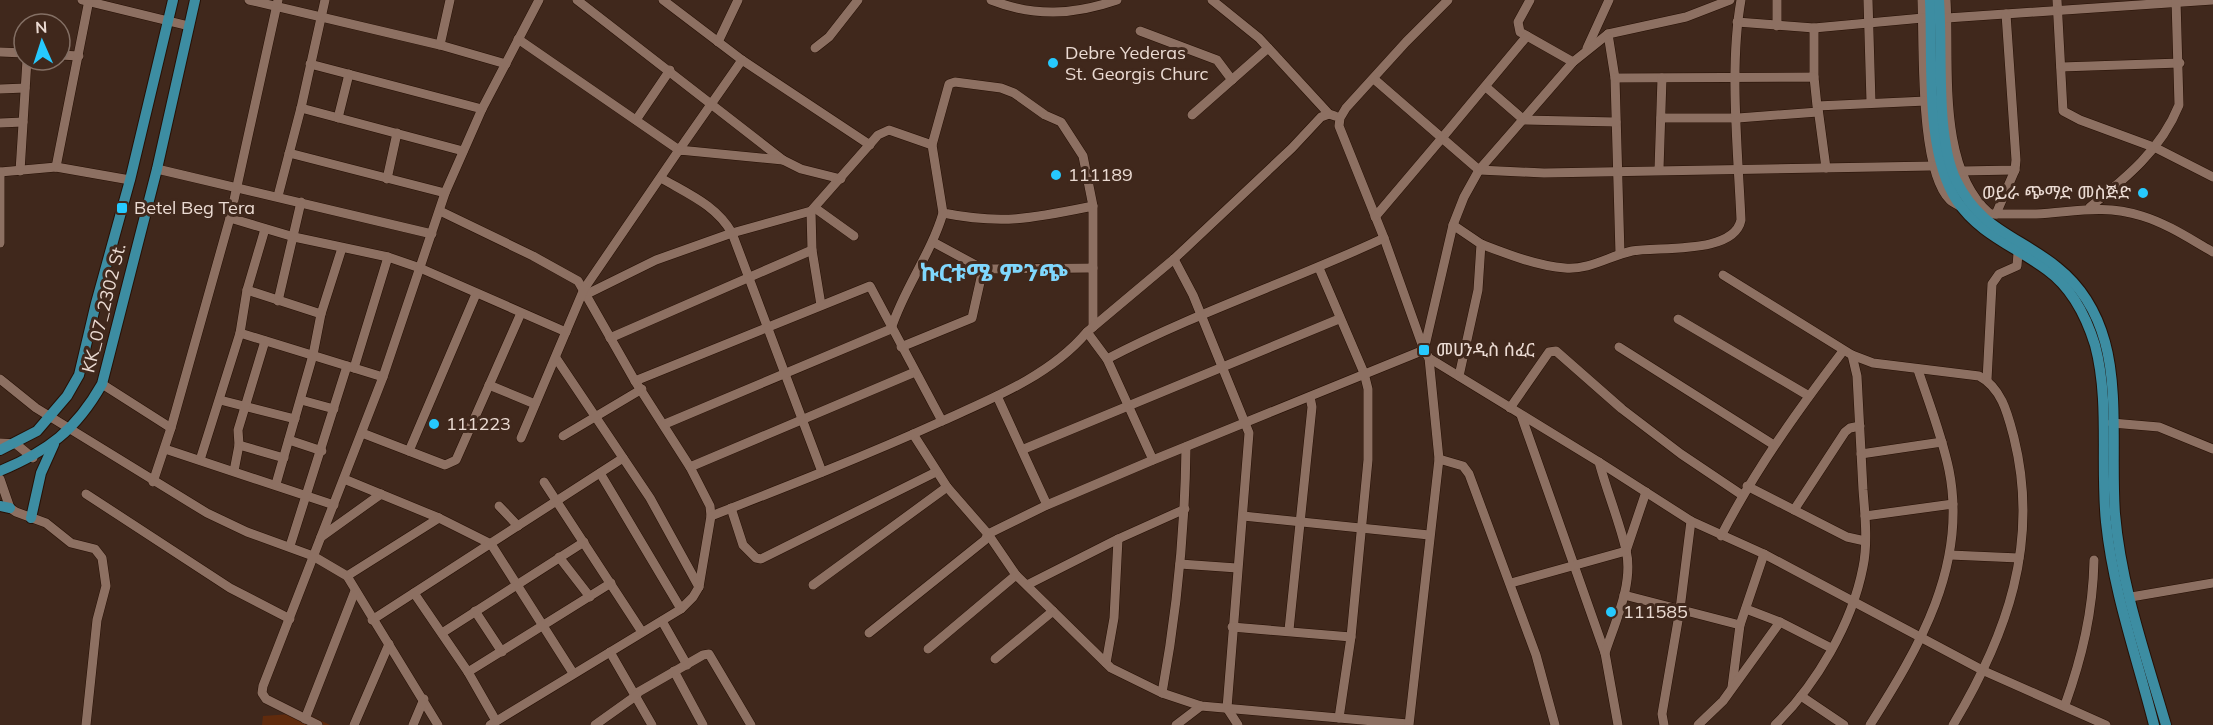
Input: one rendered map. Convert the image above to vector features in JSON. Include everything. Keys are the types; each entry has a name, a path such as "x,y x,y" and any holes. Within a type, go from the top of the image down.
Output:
{"main road":[{"name":"KK_07_2302 St.","path":"0,450 16,444 37,431 51,417 79,375 130,180 173,0"},
{"name":"KK_07_2302 St.","path":"0,471 33,458 55,442 86,411 102,384 157,170 195,0"},
{"path":"1930,0 1937,138 1942,166 1962,207 1990,235 2047,270 2073,296 2095,345 2099,371 2106,520 2111,567 2154,725"},
{"path":"1939,0 1945,135 1950,162 1967,199 1988,214 2003,234 2057,266 2088,302 2105,342 2111,369 2116,515 2122,565 2166,725"},
{"path":"31,518 41,473 55,442"}],"street":[{"path":"249,0 277,4 321,18 440,45 506,64"},
{"path":"278,196 301,108 325,0"},
{"path":"440,45 450,0"},
{"path":"318,725 266,699 262,693 383,377 445,193 482,109 539,0"},
{"path":"577,0 783,160 801,169 841,179"},
{"path":"663,0 741,60 870,145"},
{"path":"718,42 738,0"},
{"path":"815,48 829,37 858,0"},
{"path":"991,0 1044,14 1073,12 1117,0"},
{"path":"1212,0 1268,48 1329,114 1340,118"},
{"path":"913,434 947,488 988,534 1016,574 1106,663 1162,693 1201,706 1317,721 1339,718 1408,724 1439,459 1427,354 1384,238 1343,142 1340,118 1346,108 1406,42 1449,0"},
{"path":"1530,0 1518,22 1520,32 1573,62"},
{"path":"1586,50 1609,0"},
{"path":"1427,354 1453,225 1479,170 1573,62 1608,34 1686,17 1730,0"},
{"path":"1453,225 1481,244 1550,266 1568,269 1585,267 1634,250 1698,247 1722,240 1734,232 1741,220 1738,169 1737,22 1741,0"},
{"path":"1777,0 1777,27"},
{"path":"1868,0 1870,102"},
{"path":"1923,0 1926,101 1933,166 1945,193 1951,201 1962,207"},
{"path":"1946,0 1952,135 1961,171 1975,198 1988,214"},
{"path":"1947,18 2006,14 2057,5 2213,0"},
{"path":"56,167 79,56 87,1 189,26"},
{"path":"2090,207 2156,148 2180,105 2176,2"},
{"path":"153,482 165,449 230,218 277,4"},
{"path":"2057,5 2061,105 2067,115 2156,148 2213,177"},
{"path":"1988,214 2014,170 2016,160 2006,14"},
{"path":"1737,22 1777,27 1815,28 1923,18"},
{"path":"1815,28 1814,77 1826,168"},
{"path":"1140,32 1217,60 1232,80"},
{"path":"1608,34 1615,78 1620,254"},
{"path":"1375,217 1527,36"},
{"path":"518,39 679,150 783,160"},
{"path":"1192,115 1268,48"},
{"path":"72,56 79,56"},
{"path":"520,438 585,291 741,60"},
{"path":"2061,67 2180,63"},
{"path":"310,64 482,109"},
{"path":"636,120 670,70"},
{"path":"20,171 26,72"},
{"path":"338,118 349,74"},
{"path":"1615,78 1814,77"},
{"path":"1659,169 1662,78"},
{"path":"1374,79 1479,170 1544,173 1659,169 1933,166"},
{"path":"665,424 891,328 897,309 933,242 943,213 932,145 949,84 955,82 1001,88 1014,93 1045,116 1061,122 1083,156 1093,206 1094,268 1090,330 1107,359 1153,460"},
{"path":"1486,87 1524,120 1616,122"},
{"path":"0,89 25,88"},
{"path":"1661,118 1737,118 1870,102 1926,101"},
{"path":"301,108 463,151"},
{"path":"711,516 913,434 998,396 1075,347 1090,330 1174,259 1292,148 1321,117 1329,114"},
{"path":"0,123 24,122"},
{"path":"585,291 656,260 732,233 813,210 883,130 932,145"},
{"path":"387,179 397,133"},
{"path":"289,153 445,193"},
{"path":"1,243 0,172 56,167 130,180"},
{"path":"157,170 278,196 432,234"},
{"path":"1961,171 2014,170"},
{"path":"661,178 710,206 725,221 732,233 822,472"},
{"path":"278,301 301,202"},
{"path":"943,213 978,220 1016,221 1093,206"},
{"path":"1988,214 2063,212 2090,207 2142,216 2177,231 2213,252"},
{"path":"813,210 854,236"},
{"path":"813,210 812,250 820,305"},
{"path":"414,593 468,672 493,723 681,609 699,587 711,516 710,506 690,467 665,424 635,381 578,281 533,256 440,211"},
{"path":"230,218 265,230 388,257 420,268 566,332"},
{"path":"200,460 240,333 247,290 265,230"},
{"path":"1107,359 1200,313 1319,268 1384,238"},
{"path":"933,242 983,269 1094,268"},
{"path":"1459,376 1478,290 1481,244"},
{"path":"276,484 313,356 321,314 342,248"},
{"path":"610,338 812,250"},
{"path":"1987,380 1992,284 1999,274 2017,266 2018,253"},
{"path":"290,546 334,409 388,257"},
{"path":"1174,259 1247,422 1249,433 1227,708 1238,725"},
{"path":"1319,268 1364,373 1368,389 1368,460 1351,637 1339,718"},
{"path":"901,347 972,318 983,269"},
{"path":"1724,275 1852,355 1874,363 1918,370 1961,372 1987,380 2001,397 2021,468 2025,505 2019,558 1998,642 1953,725"},
{"path":"635,381 870,286 942,421"},
{"path":"247,290 321,314"},
{"path":"409,451 426,417 476,294"},
{"path":"362,433 445,465 456,460 521,313"},
{"path":"1024,449 1339,319"},
{"path":"1677,319 1809,396"},
{"path":"240,333 383,377"},
{"path":"234,471 240,445 238,430 264,340"},
{"path":"1619,346 1774,445"},
{"path":"1510,408 1549,352 1556,351 1622,409 1681,454 1745,490 1794,510 1847,537 1865,541"},
{"path":"1720,536 1745,490 1774,445 1843,351"},
{"path":"869,633 985,540 988,534 1047,505 1364,373 1427,354"},
{"path":"1427,354 1690,521 1764,555 1984,671 2065,705 2085,720 2106,725"},
{"path":"1775,725 1801,696 1831,648 1854,603 1864,566 1865,516 1860,426 1857,376 1852,355"},
{"path":"556,358 650,498 699,587"},
{"path":"1857,376 1874,363"},
{"path":"1870,725 1922,639 1938,597 1950,555 1953,504 1942,442 1918,370"},
{"path":"690,467 915,372"},
{"path":"0,379 51,417 153,482 227,522 313,556 347,576 438,725"},
{"path":"102,384 171,428"},
{"path":"489,385 535,404"},
{"path":"562,436 642,389"},
{"path":"998,396 1024,449 1047,505"},
{"path":"1289,630 1312,407 1310,397"},
{"path":"220,400 295,419"},
{"path":"301,400 334,409"},
{"path":"1521,415 1572,567 1605,653 1618,725"},
{"path":"2112,423 2159,427 2213,449"},
{"path":"1794,510 1845,432 1850,428 1860,426"},
{"path":"290,440 322,451"},
{"path":"1861,454 1942,442"},
{"path":"0,443 16,444 33,458"},
{"path":"240,445 284,459"},
{"path":"1162,693 1174,628 1185,509 1186,447"},
{"path":"165,449 308,494 334,505"},
{"path":"372,620 623,458"},
{"path":"1439,459 1463,466 1469,474 1511,582 1536,655 1555,725"},
{"path":"1599,462 1608,500 1626,551"},
{"path":"731,508 743,545 759,559 936,472"},
{"path":"600,474 681,609"},
{"path":"0,479 5,507 46,523 71,543 95,549 102,558 106,586 97,620 86,725"},
{"path":"344,479 439,518 491,544 573,673"},
{"path":"544,482 642,632"},
{"path":"813,585 947,488"},
{"path":"1605,653 1623,595 1626,551 1646,492"},
{"path":"86,494 230,588 290,619"},
{"path":"321,537 381,494"},
{"path":"1865,516 1953,504"},
{"path":"499,506 518,526"},
{"path":"1027,585 1118,539 1185,509"},
{"path":"1243,516 1360,526 1429,535"},
{"path":"347,576 439,518"},
{"path":"1664,725 1662,714 1680,609 1690,521"},
{"path":"1106,663 1114,618 1118,539"},
{"path":"442,633 584,542"},
{"path":"1511,582 1626,551"},
{"path":"1732,687 1740,625 1764,555"},
{"path":"1950,555 2019,558"},
{"path":"560,557 590,597"},
{"path":"2065,705 2085,644 2091,615 2094,560"},
{"path":"1180,564 1237,568"},
{"path":"928,649 1016,574"},
{"path":"468,672 611,583"},
{"path":"2131,597 2213,583"},
{"path":"305,719 355,591"},
{"path":"1623,595 1740,625"},
{"path":"1746,609 1780,622 1831,648"},
{"path":"476,611 502,652"},
{"path":"995,659 1053,611"},
{"path":"662,621 687,665"},
{"path":"1698,725 1723,701 1780,622"},
{"path":"1232,627 1351,637"},
{"path":"354,725 388,644"},
{"path":"610,652 652,725"},
{"path":"595,725 636,695 704,655 713,658 751,725"},
{"path":"674,671 703,725"},
{"path":"1801,696 1844,725"},
{"path":"413,725 424,699"},
{"path":"1176,725 1201,706"}],"shaded area":[{"path":"305,713 330,725 262,725 263,716"}],"place":[{"name":"Debre Yederas St. Georgis Churc","path":"1053,63"},
{"name":"111189","path":"1056,175"},
{"name":"ወይራ ጭማድ መስጅድ","path":"2143,193"},
{"name":"Betel Beg Tera","path":"122,208"},
{"name":"መሀንዲስ ሰፈር","path":"1424,350"},
{"name":"111223","path":"434,424"},
{"name":"111585","path":"1611,612"}],"district":[{"name":"ኩርቱሜ ምንጭ","path":"994,273"}]}
